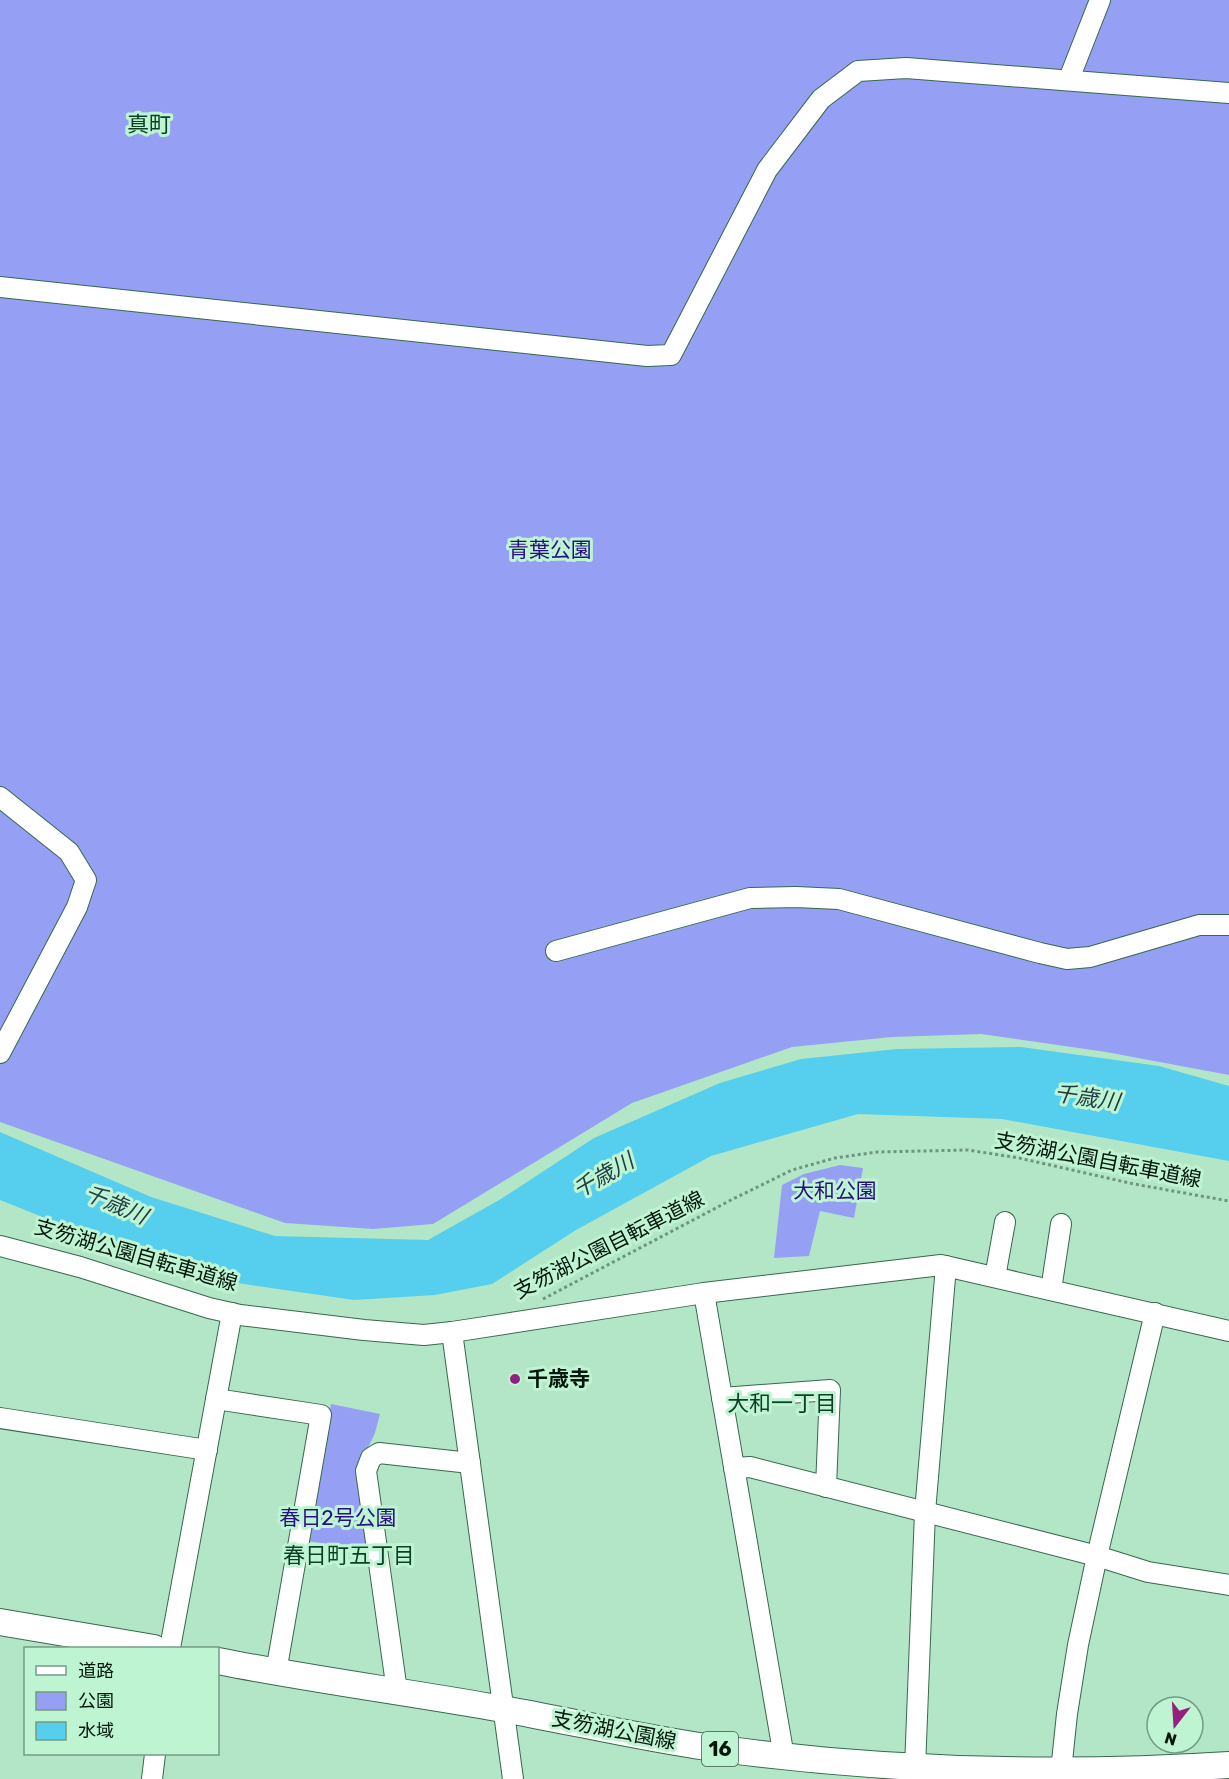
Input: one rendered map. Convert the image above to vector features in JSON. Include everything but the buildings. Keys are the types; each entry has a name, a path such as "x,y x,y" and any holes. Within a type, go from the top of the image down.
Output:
{"main road":[{"path":"0,1622 148,1647"},
{"name":"支笏湖公園線","path":"219,1661 504,1709 705,1747 784,1757 993,1775 1229,1766"}],"street":[{"path":"1069,79 1100,0"},
{"path":"0,287 647,356 671,355 767,170 821,99 858,71 906,68 1229,93"},
{"path":"0,797 69,852 86,880 76,907 0,1053"},
{"path":"556,951 750,898 839,898 1040,953 1067,958 1090,957 1199,925 1229,925"},
{"path":"995,1277 1005,1222"},
{"path":"1052,1290 1061,1224"},
{"path":"0,1246 80,1267 209,1308 232,1313 364,1330 424,1335 704,1293 941,1265 1229,1331"},
{"path":"915,1768 925,1512 946,1266"},
{"path":"704,1293 784,1757"},
{"path":"170,1647 232,1313"},
{"path":"1062,1772 1078,1645 1155,1313"},
{"path":"452,1332 513,1779"},
{"path":"722,1398 830,1390 826,1487"},
{"path":"216,1399 321,1415 276,1672"},
{"path":"0,1418 207,1450"},
{"path":"397,1692 366,1471 371,1458 379,1453 470,1463"},
{"path":"734,1468 750,1467 1097,1556 1148,1572 1229,1585"},
{"path":"152,1779 155,1755"}],"path":[{"name":"支笏湖公園自転車道線","path":"539,1301 714,1208 792,1170 835,1158 877,1152 968,1150 1019,1158 1134,1184 1229,1201"}],"green space":[{"name":"青葉公園","path":"0,0 1229,0 1229,1075 1106,1052 981,1034 892,1037 792,1047 632,1103 433,1224 373,1229 285,1223 0,1122"},
{"name":"大和公園","path":"840,1165 863,1168 854,1218 820,1211 809,1256 774,1258 782,1185 804,1174"},
{"name":"春日2号公園","path":"331,1404 380,1414 375,1433 361,1462 369,1549 306,1541"}],"water":[{"name":"千歳川","path":"1021,1047 1159,1066 1229,1086 1229,1161 1002,1119 858,1114 711,1156 576,1230 492,1284 435,1295 354,1300 230,1282 118,1247 0,1200 0,1132 151,1197 275,1236 428,1240 501,1199 594,1138 720,1083 801,1059 897,1049"}],"place":[{"name":"千歳寺","path":"515,1379"}],"district":[{"name":"真町","path":"149,124"},
{"name":"大和一丁目","path":"782,1403"},
{"name":"春日町五丁目","path":"349,1555"}]}
